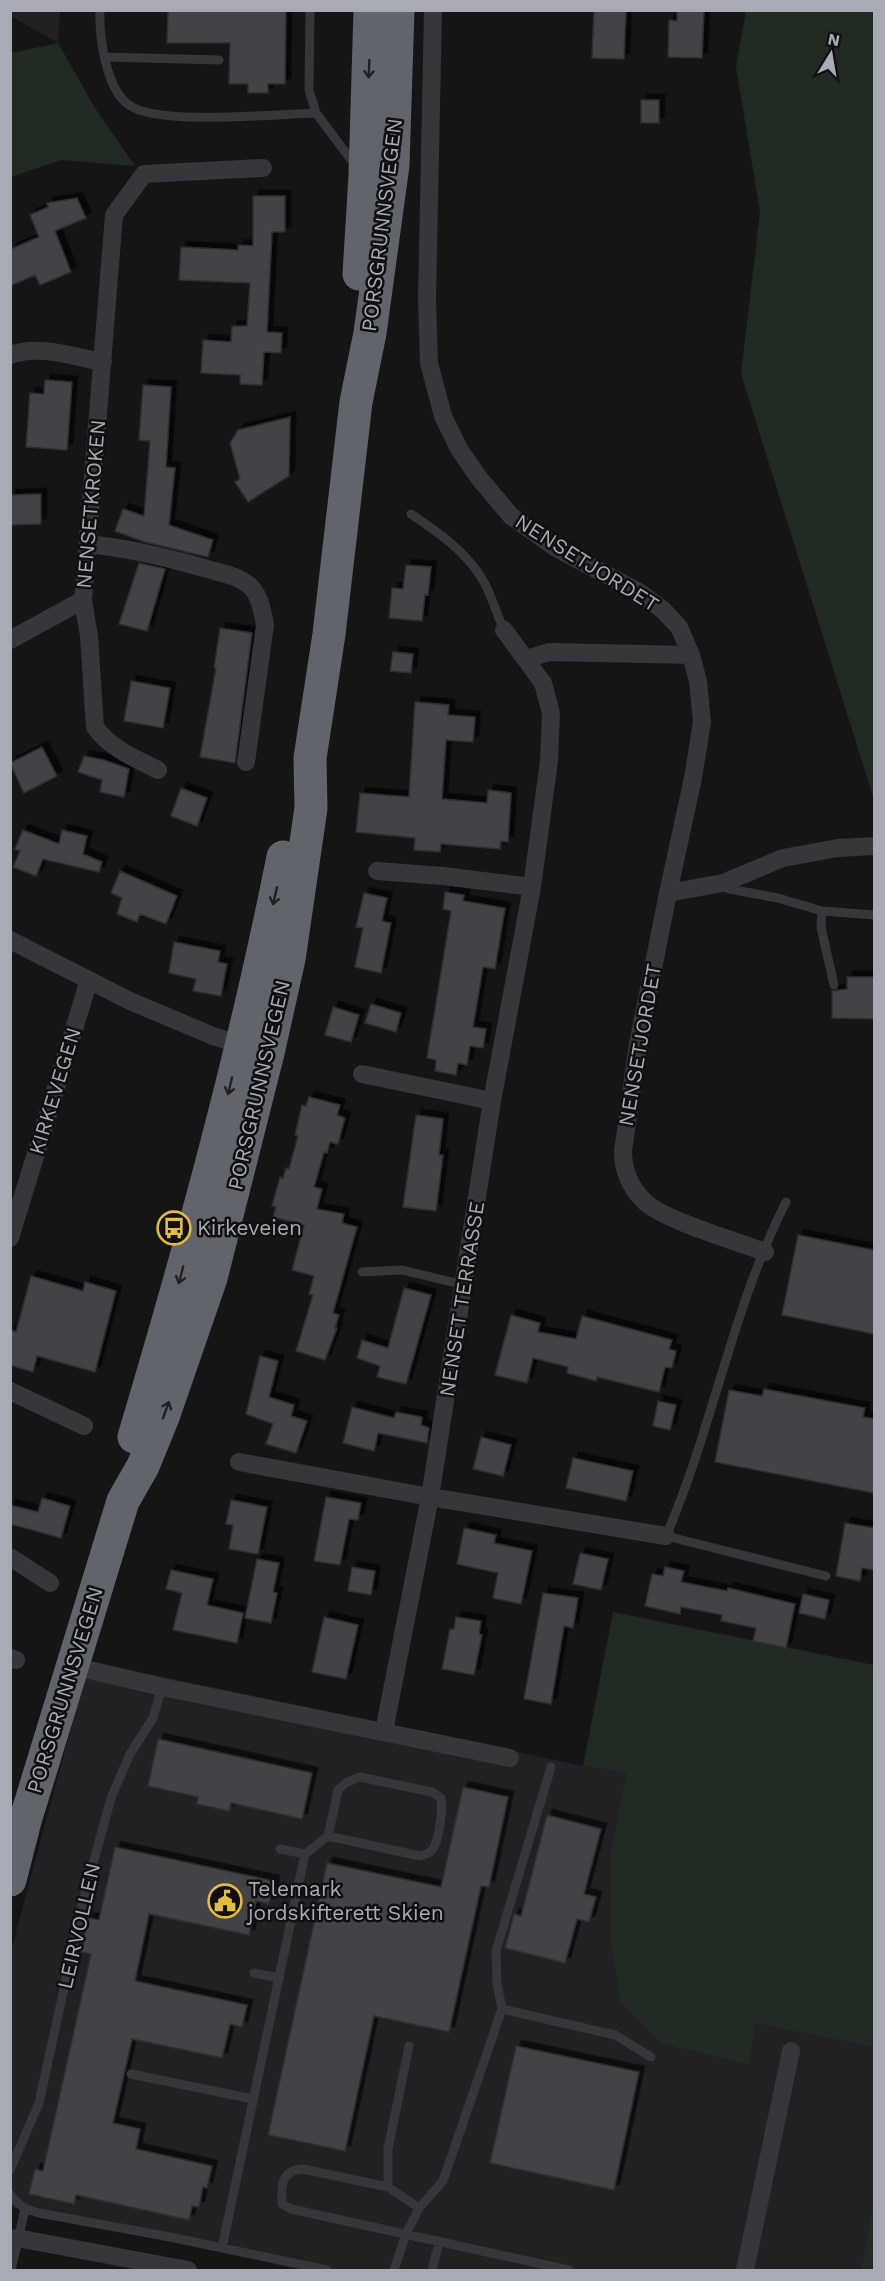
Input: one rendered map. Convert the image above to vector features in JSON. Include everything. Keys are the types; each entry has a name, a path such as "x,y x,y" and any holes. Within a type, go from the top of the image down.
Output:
{"highway":[{"name":"PORSGRUNNSVEGEN","path":"356,402 355,331 365,176 370,10"},
{"name":"PORSGRUNNSVEGEN","path":"10,1880 25,1821 123,1501 147,1457 197,1322 223,1232 254,1049 289,959 311,808 310,758 329,634 356,402 370,333 393,165 398,10"}],"street":[{"name":"NENSETJORDET","path":"433,10 427,299 429,363 443,416 459,449 479,478 511,516 556,548 639,592 663,610 678,627 691,655 698,681 702,722 693,778 638,1044 623,1164 626,1175 645,1203 673,1218 765,1252"},
{"name":"NENSETKROKEN","path":"10,640 83,600 114,215 144,174 263,168"},
{"path":"10,355 45,351 103,362"},
{"path":"88,544 123,547 166,557 238,578 253,589 263,610 265,625 246,762"},
{"path":"83,600 89,636 95,727 103,739 158,770"},
{"name":"NENSET TERRASSE","path":"384,1731 430,1497 492,1101 532,887 549,761 551,713 543,683 504,630"},
{"path":"526,659 549,652 691,655"},
{"path":"668,892 723,883 783,858 874,846"},
{"path":"377,871 443,876 532,887"},
{"path":"10,939 130,1001 254,1049"},
{"name":"KIRKEVEGEN","path":"10,1238 89,980"},
{"path":"362,1074 492,1101"},
{"path":"10,1391 84,1426"},
{"path":"239,1462 430,1497 666,1536"},
{"path":"10,1557 50,1583"},
{"path":"72,1666 510,1758"},
{"path":"745,2271 791,2051"},
{"path":"17,2238 188,2271"}],"lane":[{"path":"100,10 99,26 112,82 126,104 142,113 173,117 316,113"},
{"path":"310,10 309,90 316,113 342,150 365,176"},
{"path":"105,57 219,60"},
{"path":"411,514 444,537 473,566 485,584 504,630"},
{"path":"723,883 729,889 778,898 822,911 874,915"},
{"path":"822,911 821,927 834,985"},
{"path":"786,1202 730,1344 682,1498 666,1536 826,1576"},
{"path":"362,1272 402,1270 464,1285"},
{"name":"LEIRVOLLEN","path":"10,2170 39,2103 84,1897 111,1798 130,1754 153,1718 162,1686"},
{"path":"394,2271 406,2234 419,2208 443,2181 502,2009 497,1983 496,1951 551,1767"},
{"path":"222,2248 305,1854 328,1836 338,1790 347,1782 360,1777 432,1792 441,1798 443,1808 435,1846 430,1852 420,1856 328,1836"},
{"path":"280,1849 305,1854"},
{"path":"254,1972 279,1977"},
{"path":"502,2009 615,2035 651,2057"},
{"path":"388,2187 388,2149 409,2046"},
{"path":"131,2074 253,2099"},
{"path":"419,2208 388,2187 303,2169 291,2170 286,2175 281,2191 282,2204 291,2209 569,2271"},
{"path":"10,2194 26,2209 327,2271"},
{"path":"11,2271 17,2238 26,2209"},
{"path":"432,2271 439,2243"}],"shaded area":[{"path":"11,10 60,11 58,43 11,16"},
{"path":"746,10 874,11 874,800 741,374 760,212 736,67"},
{"path":"58,43 95,108 135,166 61,160 11,177 11,53"},
{"path":"613,1612 874,1665 874,2047 756,2024 748,2065 662,2044 621,2002 611,1946 611,1849 626,1773 583,1766"},
{"path":"89,1661 583,1766 626,1773 611,1849 662,2044 747,2065 756,2024 874,2047 874,2197 861,2270 327,2270 11,2207 11,1951"},
{"path":"874,2197 874,2270 861,2270"}],"building":[{"path":"168,10 286,10 285,84 268,84 268,93 248,93 248,84 229,84 230,43 167,43"},
{"path":"594,10 626,10 624,59 592,58"},
{"path":"677,10 704,10 702,58 668,57 669,20 677,21"},
{"path":"641,100 659,100 659,123 641,123"},
{"path":"253,196 285,196 285,232 272,232 267,332 282,333 281,353 264,352 262,385 240,384 240,375 201,373 203,340 231,342 232,326 247,326 250,283 179,280 181,247 238,250 238,245 253,246"},
{"path":"77,198 86,218 55,231 71,272 40,285 35,275 10,286 11,249 39,237 30,215 48,207 47,203"},
{"path":"45,380 72,382 67,450 26,447 30,393 44,394"},
{"path":"143,385 171,387 166,467 175,468 169,525 213,540 208,557 145,542 115,531 123,509 144,516 150,441 139,440"},
{"path":"290,417 289,476 248,502 235,482 240,479 230,443 238,430"},
{"path":"41,494 41,524 10,525 10,495"},
{"path":"139,563 165,569 147,631 119,624"},
{"path":"406,565 431,567 422,621 389,618 392,588 403,589"},
{"path":"220,628 252,633 235,763 200,757 216,668 214,668"},
{"path":"393,652 413,654 411,673 390,671"},
{"path":"131,681 170,688 163,728 124,721"},
{"path":"415,702 449,705 448,715 475,717 473,742 446,740 442,799 487,803 488,790 511,793 508,842 501,841 500,849 441,844 440,852 414,850 415,838 356,832 360,793 409,797"},
{"path":"42,747 57,776 24,793 10,763"},
{"path":"84,756 129,769 124,797 100,792 102,780 78,772"},
{"path":"181,788 207,798 197,826 171,816"},
{"path":"23,830 59,844 62,830 87,836 83,854 102,862 99,872 43,859 36,876 13,867 20,851 15,849"},
{"path":"120,871 177,896 166,924 140,914 137,922 117,914 122,898 111,893"},
{"path":"445,892 464,895 463,901 505,908 495,969 483,967 473,1027 486,1029 483,1048 470,1046 467,1065 458,1063 456,1075 435,1071 436,1060 427,1058 451,911 443,909"},
{"path":"364,893 387,898 382,921 391,923 381,973 355,967 363,928 356,927"},
{"path":"174,942 220,951 218,962 227,964 221,996 193,991 196,979 169,973"},
{"path":"847,977 874,977 874,1019 832,1018 832,991 847,989"},
{"path":"371,1004 401,1013 396,1032 365,1023"},
{"path":"333,1007 359,1015 351,1042 325,1035"},
{"path":"309,1097 340,1105 337,1115 345,1118 338,1144 330,1142 327,1153 324,1152 314,1187 322,1189 317,1209 344,1214 342,1223 357,1227 333,1313 339,1315 335,1328 337,1328 325,1360 296,1351 313,1295 309,1294 314,1276 292,1270 304,1225 273,1217 276,1207 272,1206 280,1177 283,1178 286,1168 289,1169 298,1136 295,1135 302,1105 306,1106"},
{"path":"416,1115 443,1119 439,1155 443,1155 436,1211 403,1207"},
{"path":"798,1235 874,1250 874,1334 782,1315"},
{"path":"31,1276 83,1291 85,1282 116,1291 95,1372 37,1356 33,1372 10,1365 10,1330 16,1332"},
{"path":"404,1288 431,1295 406,1384 377,1377 380,1366 357,1358 362,1340 388,1348"},
{"path":"511,1315 540,1323 538,1332 576,1339 582,1316 672,1340 669,1349 676,1351 672,1368 665,1367 659,1392 597,1377 596,1381 567,1373 568,1367 533,1358 527,1383 495,1375"},
{"path":"260,1356 278,1361 269,1397 294,1405 291,1416 307,1421 296,1453 266,1444 273,1424 246,1414"},
{"path":"764,1389 865,1408 863,1417 874,1419 874,1493 715,1462 729,1390 762,1396"},
{"path":"658,1401 676,1405 670,1430 653,1426"},
{"path":"352,1407 394,1418 396,1412 422,1417 421,1425 429,1428 427,1443 378,1433 374,1451 343,1443"},
{"path":"481,1437 511,1445 503,1476 473,1469"},
{"path":"573,1458 633,1471 626,1501 566,1488"},
{"path":"326,1497 361,1503 358,1520 349,1519 340,1565 314,1561"},
{"path":"42,1498 70,1506 61,1538 10,1524 10,1505 38,1512"},
{"path":"231,1500 267,1507 258,1554 229,1549 233,1525 226,1524"},
{"path":"845,1523 874,1528 874,1570 862,1568 860,1581 836,1576"},
{"path":"464,1528 496,1535 494,1543 532,1551 521,1604 493,1598 498,1573 457,1564"},
{"path":"580,1553 608,1559 601,1590 573,1584"},
{"path":"257,1559 279,1563 273,1592 277,1593 271,1623 245,1618"},
{"path":"352,1567 375,1571 371,1595 348,1591"},
{"path":"665,1567 684,1571 681,1582 727,1591 728,1588 795,1604 786,1648 753,1641 756,1628 721,1621 722,1615 681,1607 680,1614 645,1606 652,1574 663,1576"},
{"path":"171,1570 213,1579 207,1605 243,1613 237,1643 173,1630 182,1593 166,1589"},
{"path":"543,1593 578,1598 573,1628 564,1626 551,1704 524,1699"},
{"path":"803,1594 829,1600 825,1619 799,1613"},
{"path":"324,1617 358,1625 346,1679 312,1672"},
{"path":"456,1617 481,1621 479,1634 482,1635 474,1675 442,1669 450,1629 454,1629"},
{"path":"158,1739 312,1773 302,1819 231,1803 229,1811 197,1804 198,1797 148,1786"},
{"path":"463,1787 508,1797 489,1887 481,1886 449,2032 374,2016 345,2151 268,2135 327,1863 441,1887"},
{"path":"547,1815 601,1829 584,1894 596,1897 589,1922 577,1919 565,1963 505,1948 514,1914 521,1916"},
{"path":"115,1847 274,1881 269,1904 256,1901 249,1935 149,1914 135,1981 247,2005 242,2027 230,2024 222,2058 132,2039 113,2123 140,2129 136,2149 212,2166 207,2188 203,2187 199,2207 192,2206 189,2220 76,2195 74,2204 29,2194 35,2169 43,2171 91,1954 81,1952 88,1918 99,1920"},
{"path":"516,2046 639,2072 614,2190 490,2163"}],"place":[{"name":"Kirkeveien","path":"174,1228"},
{"name":"Telemark jordskifterett Skien","path":"225,1901"}]}
